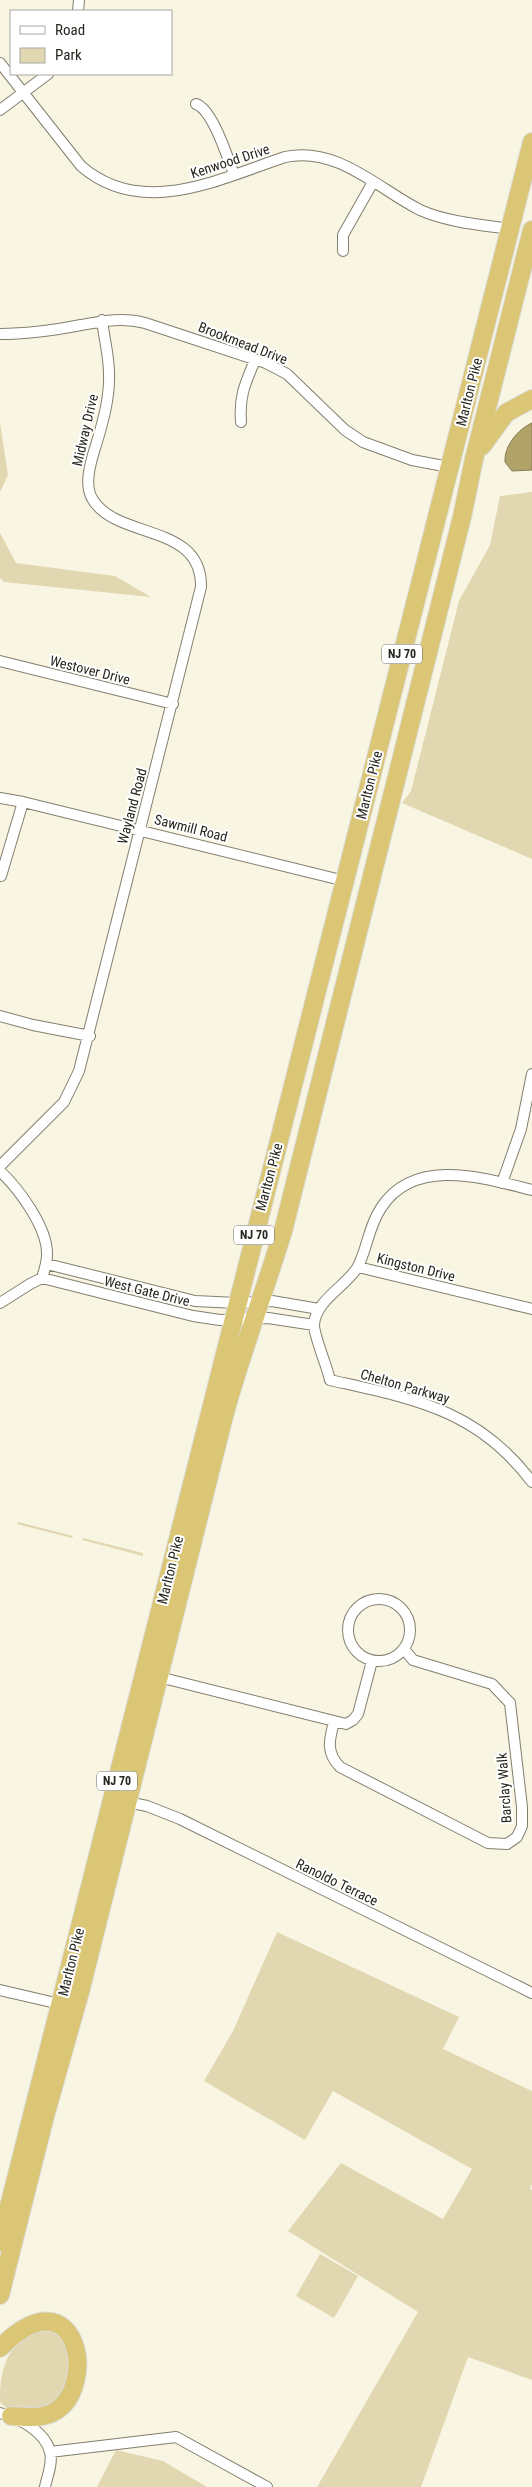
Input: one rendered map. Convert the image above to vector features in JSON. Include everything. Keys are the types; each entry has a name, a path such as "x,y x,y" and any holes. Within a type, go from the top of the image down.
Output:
{"highway":[{"name":"Marlton Pike","path":"0,2242 106,1824 247,1311 345,881 532,142"},
{"name":"Marlton Pike","path":"0,2295 45,2116 80,1992 242,1350 247,1311 282,1231 326,1062 532,230"},
{"path":"474,459 506,413 532,399"},
{"path":"80,1992 84,1947 112,1839 111,1829 106,1824"},
{"path":"0,2348 18,2331 32,2323 46,2321 62,2326 70,2334 77,2349 78,2365 73,2385 68,2400 62,2407 38,2417 5,2415"}],"street":[{"name":"Kenwood Drive","path":"0,64 81,166 92,176 107,184 147,194 165,194 296,155 314,156 340,162 422,210 474,224 510,229"},
{"path":"0,110 47,75"},
{"path":"196,104 202,106 210,117 234,174"},
{"path":"343,251 343,235 373,182"},
{"name":"Brookmead Drive","path":"0,334 79,325 102,320 131,319 255,360 288,374 345,430 363,442 412,460 449,468"},
{"name":"Midway Drive","path":"89,485 92,460 108,395 110,372 102,320"},
{"path":"241,422 239,402 255,360"},
{"name":"Wayland Road","path":"0,1166 64,1102 80,1071 201,587 202,572 198,562 177,544 103,511 94,502 90,494 89,485"},
{"name":"Westover Drive","path":"0,661 173,704"},
{"name":"Sawmill Road","path":"0,798 140,830 345,881"},
{"path":"1,876 23,802"},
{"path":"0,1016 32,1025 90,1036"},
{"path":"502,1183 521,1129 532,1074"},
{"path":"0,1170 13,1183 37,1222 46,1246 44,1271 30,1284 0,1303"},
{"path":"358,1267 370,1226 382,1206 408,1182 428,1176 447,1175 484,1178 532,1190"},
{"name":"Kingston Drive","path":"316,1317 358,1267 532,1310"},
{"name":"West Gate Drive","path":"44,1271 193,1316 247,1311"},
{"name":"West Gate Drive","path":"44,1271 247,1311"},
{"path":"247,1311 272,1301 316,1317"},
{"path":"247,1311 268,1318 316,1317"},
{"name":"Chelton Parkway","path":"316,1317 330,1380 412,1399 457,1416 494,1441 532,1482"},
{"path":"368,1601 388,1601 405,1613 410,1629 404,1649 389,1659 372,1660 356,1651 348,1634 352,1614 368,1601"},
{"name":"Barclay Walk","path":"334,1722 329,1747 333,1758 340,1768 488,1843 507,1844 517,1837 522,1826 522,1807 510,1703 492,1684 412,1660 404,1649"},
{"path":"159,1677 334,1722 347,1723 357,1716 372,1660"},
{"name":"Ranoldo Terrace","path":"127,1802 147,1806 180,1819 532,1993"},
{"path":"0,1990 60,2004"},
{"path":"5,2415 33,2429 43,2439 50,2452 50,2466 45,2487"},
{"path":"50,2452 176,2437 268,2487"}],"green space":[{"path":"0,423 8,475 0,492"},
{"path":"532,492 532,859 402,803 411,791 459,601 490,545 500,496"},
{"path":"0,533 16,563 115,576 151,597 4,582 0,578"},
{"path":"18,1522 73,1536 72,1538 17,1524"},
{"path":"83,1538 143,1553 143,1556 82,1540"},
{"path":"277,1932 459,2017 443,2049 532,2091 532,2184 530,2189 532,2190 532,2380 468,2357 421,2487 317,2487 418,2312 288,2231 341,2163 443,2219 472,2169 333,2091 305,2140 204,2081 233,2031"},
{"path":"320,2254 358,2276 334,2318 296,2296"},
{"path":"54,2328 73,2349 63,2398 34,2413 5,2407 0,2402 1,2381 5,2364 13,2348 26,2332"},
{"path":"116,2450 163,2461 207,2487 97,2487"}],"shaded area":[{"path":"532,423 532,470 512,471 505,462 509,444 522,429"}]}
